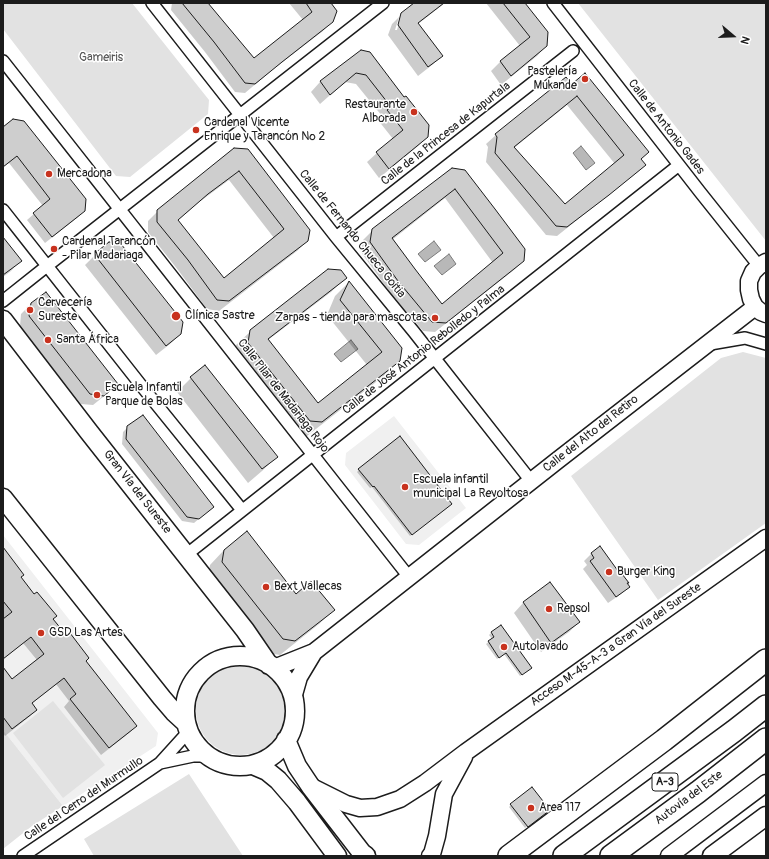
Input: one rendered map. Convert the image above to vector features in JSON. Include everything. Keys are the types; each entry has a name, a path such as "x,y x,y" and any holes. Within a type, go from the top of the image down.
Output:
{"highway":[{"path":"509,856 664,740 766,660"},
{"name":"A-3","path":"564,856 766,706"},
{"name":"Autovía del Este","path":"611,856 698,792 766,739"}],"main road":[{"path":"762,313 751,299 749,281 753,272 763,264"},
{"name":"Calle del Alto del Retiro","path":"272,666 314,652 706,344 762,313"},
{"name":"Gran Vía del Sureste","path":"3,320 272,666"},
{"path":"3,498 187,727 196,745 207,756 221,763 237,766 253,765 266,760 278,751 286,740 292,727 295,712 293,698 286,681 272,666 255,658 239,656 223,659 208,666 197,677 189,691 185,707 187,727"},
{"name":"Acceso M-45-A-3 a Gran Vía del Sureste","path":"311,787 346,804 360,808 377,807 400,799 425,783 466,752 766,538"},
{"name":"Calle del Alto del Retiro","path":"293,698 299,677 314,652"},
{"path":"286,740 297,766 311,787 362,853 366,856"},
{"path":"430,856 432,854 437,836 444,794 466,752"},
{"path":"253,765 267,771 278,780 297,802 337,856"},
{"path":"669,856 766,783"},
{"path":"712,856 766,816"}],"street":[{"name":"Calle de Fernando Chueca Goitia","path":"152,3 336,237 435,358 531,481"},
{"path":"3,302 119,209 383,3"},
{"name":"Calle de Antonio Gades","path":"553,3 679,165 763,264"},
{"name":"Calle de la Princesa de Kapurtala","path":"336,237 573,51"},
{"name":"Calle Pilar de Madariaga Rojo","path":"3,61 409,577"},
{"name":"Calle de José Antonio Rebolledo y Palma","path":"186,555 679,165"},
{"path":"3,210 147,393 242,510"},
{"path":"706,344 745,338 766,344"},
{"name":"Calle del Cerro del Murmullo","path":"23,856 160,763 187,727"},
{"name":"Calle del Cerro del Murmullo","path":"160,763 192,756 207,756"}],"shaded area":[{"path":"581,146 595,163 586,170 573,153"},
{"path":"434,241 441,250 425,262 418,254"},
{"path":"449,254 456,264 442,275 434,266"},
{"path":"351,340 358,349 341,362 334,354"},
{"name":"Escuela infantil municipal La Revoltosa","path":"394,416 466,508 419,545 406,544 345,465 346,453"},
{"name":"GSD Las Artes","path":"3,535 158,733 156,746 63,806 3,730"}],"green space":[{"name":"Gameiris","path":"3,3 132,3 209,100 208,114 130,177 116,176 3,29"},
{"path":"578,3 766,3 766,241"},
{"path":"743,352 766,358 766,523 658,600 571,476 721,358"},
{"path":"241,665 258,669 273,678 282,693 286,710 282,727 273,742 258,751 241,755 224,751 209,742 200,727 196,710 200,693 209,678 224,669"},
{"path":"53,701 105,765 63,798 13,733"},
{"path":"3,730 63,806 32,826 3,849"},
{"path":"189,774 243,856 94,856 84,839"}],"building":[{"path":"182,3 208,3 254,58 312,12 306,3 331,3 337,11 333,22 255,84 245,83"},
{"path":"414,3 444,3 418,23 443,56 428,67 398,25 401,13"},
{"path":"503,3 525,3 548,32 547,46 511,76 500,61 530,37"},
{"path":"361,50 370,52 404,97 406,96 429,125 428,137 389,169 376,152 403,130 387,110 391,107 366,75 356,73 330,95 320,81"},
{"path":"585,73 649,152 641,159 646,165 567,227 556,226 495,153 497,137 495,134 566,77 572,84","holes":["577,96 624,155 565,204 514,147"]},
{"name":"Mercadona","path":"13,119 24,121 86,199 85,211 52,237 33,213 50,199 17,156 3,167 3,127"},
{"path":"234,148 248,149 310,230 308,241 229,301 217,300 188,260 157,222 157,210","holes":["239,171 284,229 224,278 178,220 208,194"]},
{"path":"452,168 465,170 525,249 524,261 446,323 432,322 398,281 370,242 372,229","holes":["455,189 503,253 442,304 392,238"]},
{"path":"3,237 22,261 3,275"},
{"path":"109,242 121,244 183,322 181,334 166,346 94,254"},
{"path":"328,269 341,270 347,278 268,339 318,403 382,352 340,300 349,281 402,348 400,361 322,422 310,421 248,343 250,330"},
{"path":"46,292 118,384 104,396 90,394 29,316 31,303"},
{"path":"205,365 278,457 262,469 190,377"},
{"path":"143,415 214,507 199,519 187,517 126,439 127,426"},
{"path":"400,436 452,504 412,535 374,486 373,487 358,469"},
{"name":"Bext Vallecas","path":"247,531 296,594 311,581 335,610 295,641 283,639 222,562 224,550"},
{"name":"Burger King","path":"600,546 618,571 619,570 629,583 627,583 630,587 616,597 590,561 594,558 591,553"},
{"path":"3,547 24,575 21,577 34,594 37,592 57,616 53,619 67,636 70,633 89,658 86,661 137,726 109,748 70,699 76,694 64,678 32,703 37,710 12,729 3,717 3,667 12,679 44,654 31,637 3,659 3,619 12,612 3,601"},
{"name":"Repsol","path":"550,582 580,622 551,643 523,602"},
{"name":"Autolavado","path":"501,625 532,668 522,675 506,653 499,658 488,641 494,637 491,632"},
{"name":"Area 117","path":"532,787 550,810 528,827 510,804"}],"place":[{"name":"Pastelería Mukande","path":"585,79"},
{"name":"Restaurante Alborada","path":"414,112"},
{"name":"Cardenal Vicente Enrique y Tarancón Nº 2","path":"196,130"},
{"name":"Mercadona","path":"49,174"},
{"name":"Cardenal Tarancón - Pilar Madariaga","path":"54,249"},
{"name":"Cervecería Sureste","path":"30,310"},
{"name":"Clínica Sastre","path":"176,316"},
{"name":"Zarpas - tienda para mascotas","path":"435,318"},
{"name":"Santa África","path":"48,340"},
{"name":"Escuela Infantil Parque de Bolas","path":"97,395"},
{"name":"Escuela infantil municipal La Revoltosa","path":"405,487"},
{"name":"Burger King","path":"609,572"},
{"name":"Bext Vallecas","path":"266,587"},
{"name":"Repsol","path":"549,609"},
{"name":"GSD Las Artes","path":"41,633"},
{"name":"Autolavado","path":"504,647"},
{"name":"Area 117","path":"531,808"}]}
